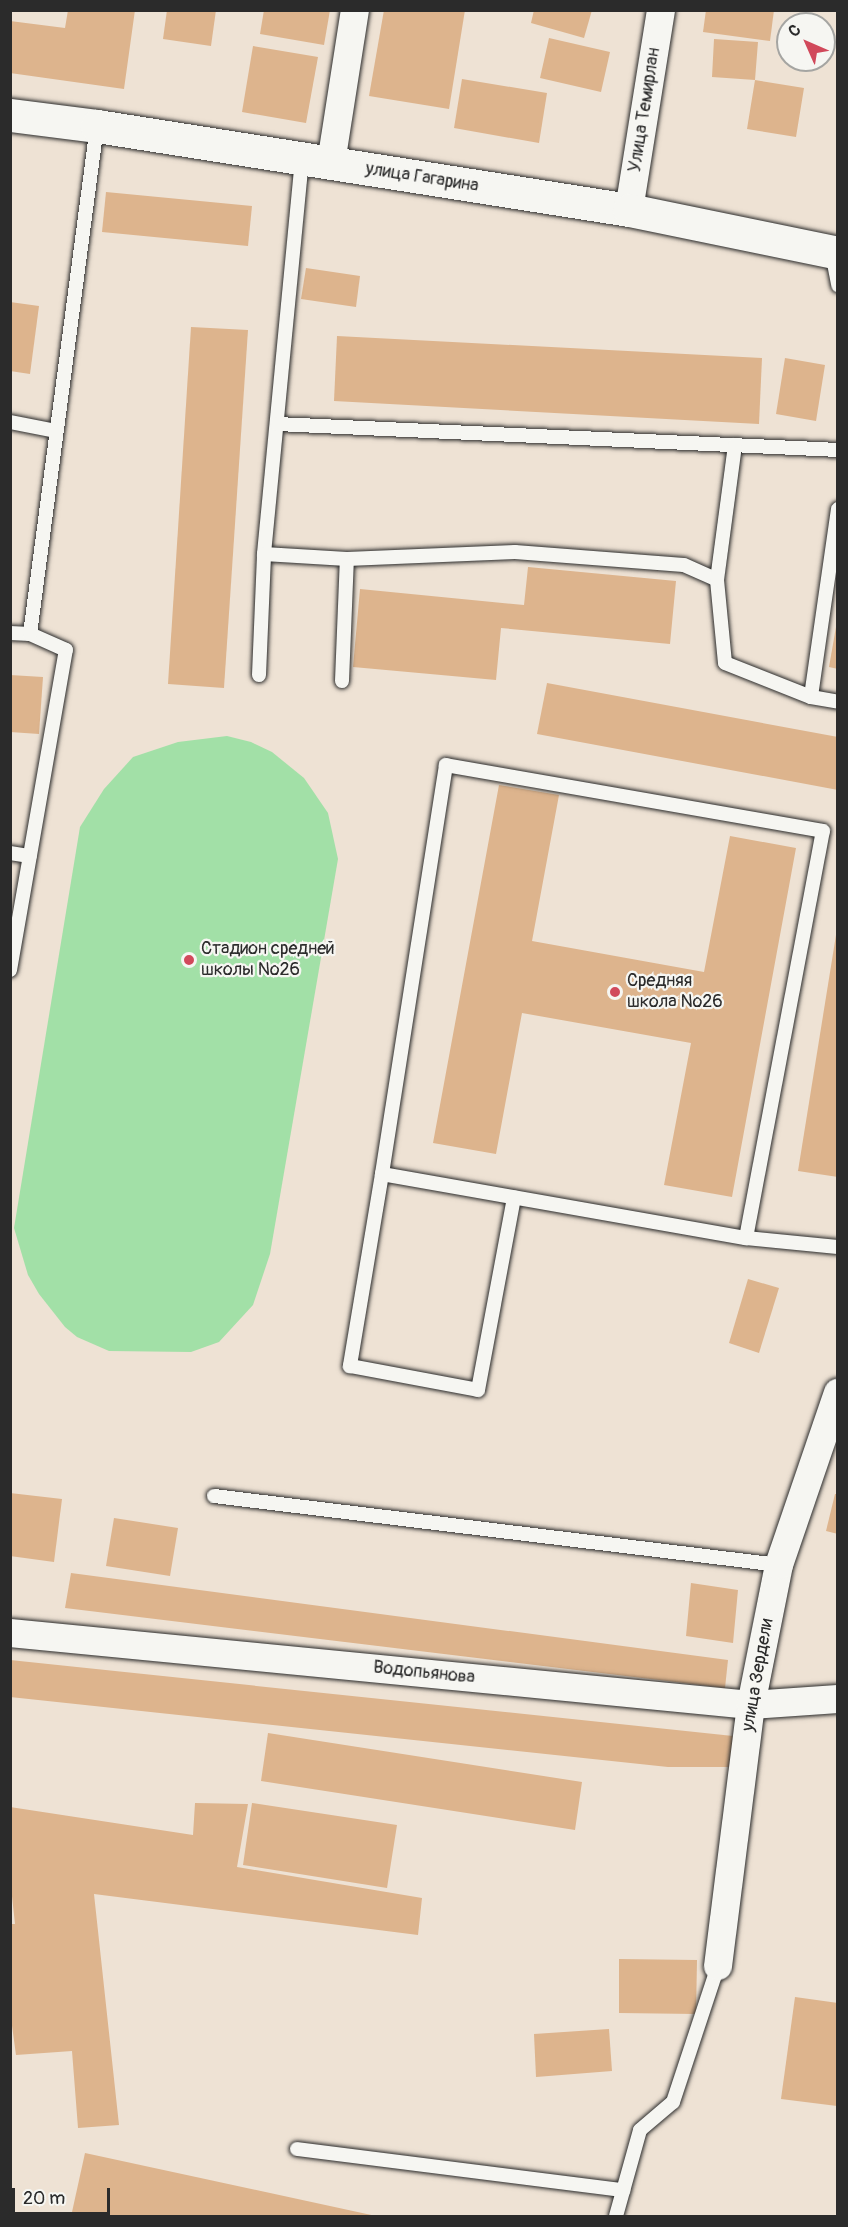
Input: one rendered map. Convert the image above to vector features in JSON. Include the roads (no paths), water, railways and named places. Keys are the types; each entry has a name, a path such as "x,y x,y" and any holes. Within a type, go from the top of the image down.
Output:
{"main road":[{"name":"улица Гагарина","path":"10,115 97,126 628,210 835,252"}],"street":[{"path":"317,161 355,10"},
{"name":"Улица Темирлан","path":"628,210 661,10"},
{"name":"улица Зердели","path":"718,1966 751,1706 779,1565 837,1393"},
{"name":"Водопьянова","path":"10,1633 751,1706 837,1700"}],"lane":[{"path":"30,634 97,126"},
{"path":"259,675 264,554 277,424 317,161"},
{"path":"835,252 837,285"},
{"path":"10,422 56,431"},
{"path":"277,424 837,450"},
{"path":"735,445 717,580 725,663 812,697 837,702"},
{"path":"812,697 837,509"},
{"path":"264,554 347,559 515,552 684,565 717,580"},
{"path":"342,681 347,559"},
{"path":"10,633 30,634 66,650 10,970"},
{"path":"514,1197 478,1390 350,1366 446,765 823,831 746,1238"},
{"path":"10,853 30,856"},
{"path":"382,1174 746,1238 837,1247"},
{"path":"213,1496 779,1565"},
{"path":"616,2217 640,2130 673,2102 718,1966"},
{"path":"297,2149 623,2190"}],"place":[{"name":"Стадион средней школы №26","path":"189,960"},
{"name":"Средняя школа №26","path":"615,992"}]}
